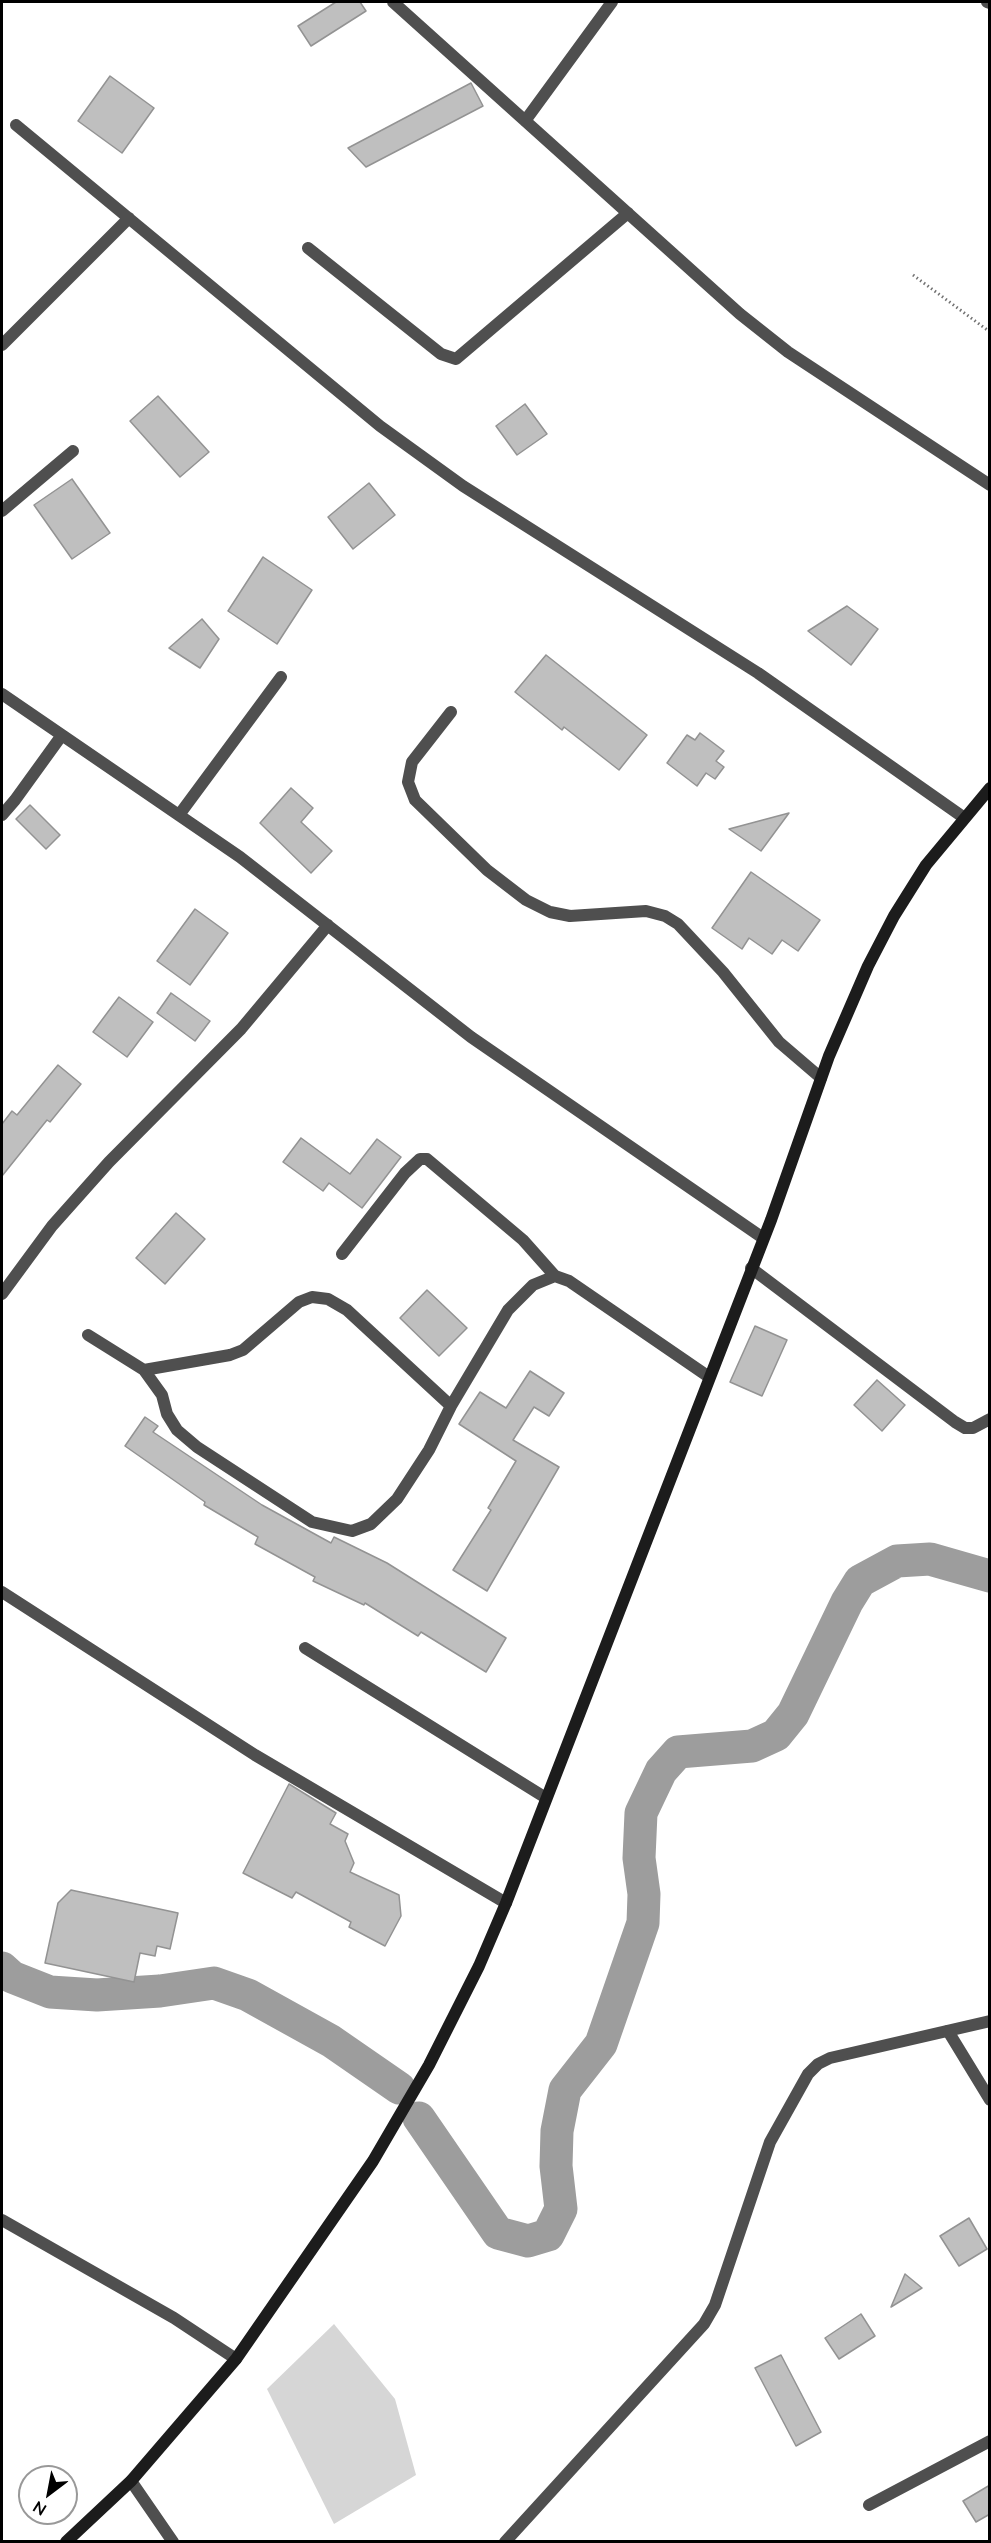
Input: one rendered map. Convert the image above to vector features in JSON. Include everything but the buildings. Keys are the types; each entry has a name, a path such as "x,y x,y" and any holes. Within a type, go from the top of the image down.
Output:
{"main road":[{"path":"66,2541 131,2481 236,2358 374,2161 429,2065 479,1966 506,1903 764,1238 821,1078 868,966 894,916 926,865 963,817 990,788"}],"street":[{"path":"393,2 732,307 788,352 990,485"},
{"path":"525,121 612,2"},
{"path":"16,125 380,426 410,448 463,486 758,673 963,817"},
{"path":"308,248 441,354 456,359 462,357 628,213"},
{"path":"2,345 129,218"},
{"path":"2,511 74,451"},
{"path":"179,815 281,677"},
{"path":"2,694 240,857 471,1038 764,1238"},
{"path":"451,712 412,762 408,782 415,800 487,870 526,900 550,912 570,916 646,911 665,916 678,924 723,972 779,1042 821,1078"},
{"path":"2,815 62,735"},
{"path":"2,1294 52,1226 241,1029 328,925"},
{"path":"342,1254 405,1173 420,1159 427,1159 523,1240 555,1276 570,1281 709,1377"},
{"path":"751,1268 955,1422 965,1428 973,1428 990,1419"},
{"path":"88,1335 144,1370 162,1395 167,1414 183,1436 312,1522 330,1528 352,1530 371,1524 397,1499 429,1450 451,1406 508,1310 533,1285 555,1276"},
{"path":"144,1370 237,1353 299,1302 312,1297 328,1299 347,1310 451,1406"},
{"path":"2,1592 255,1755 506,1903"},
{"path":"305,1648 546,1798"},
{"path":"505,2541 704,2324 715,2305 770,2142 808,2074 818,2064 830,2058 990,2021"},
{"path":"948,2031 990,2100"},
{"path":"2,2220 174,2318 236,2358"},
{"path":"868,2505 990,2440"},
{"path":"131,2481 173,2541"}],"path":[{"path":"913,275 990,332"}],"shaded area":[{"path":"334,2324 395,2399 416,2475 334,2524 267,2389"}],"waterway":[{"path":"419,2118 498,2233 528,2241 548,2235 561,2209 556,2166 557,2131 565,2090 601,2044 643,1923 644,1894 639,1858 641,1813 661,1771 678,1752 752,1746 776,1735 793,1714 847,1602 860,1581 897,1561 930,1559 990,1576"},
{"path":"2,1968 12,1977 50,1992 97,1995 160,1991 214,1983 248,1995 331,2041 399,2088"}]}
